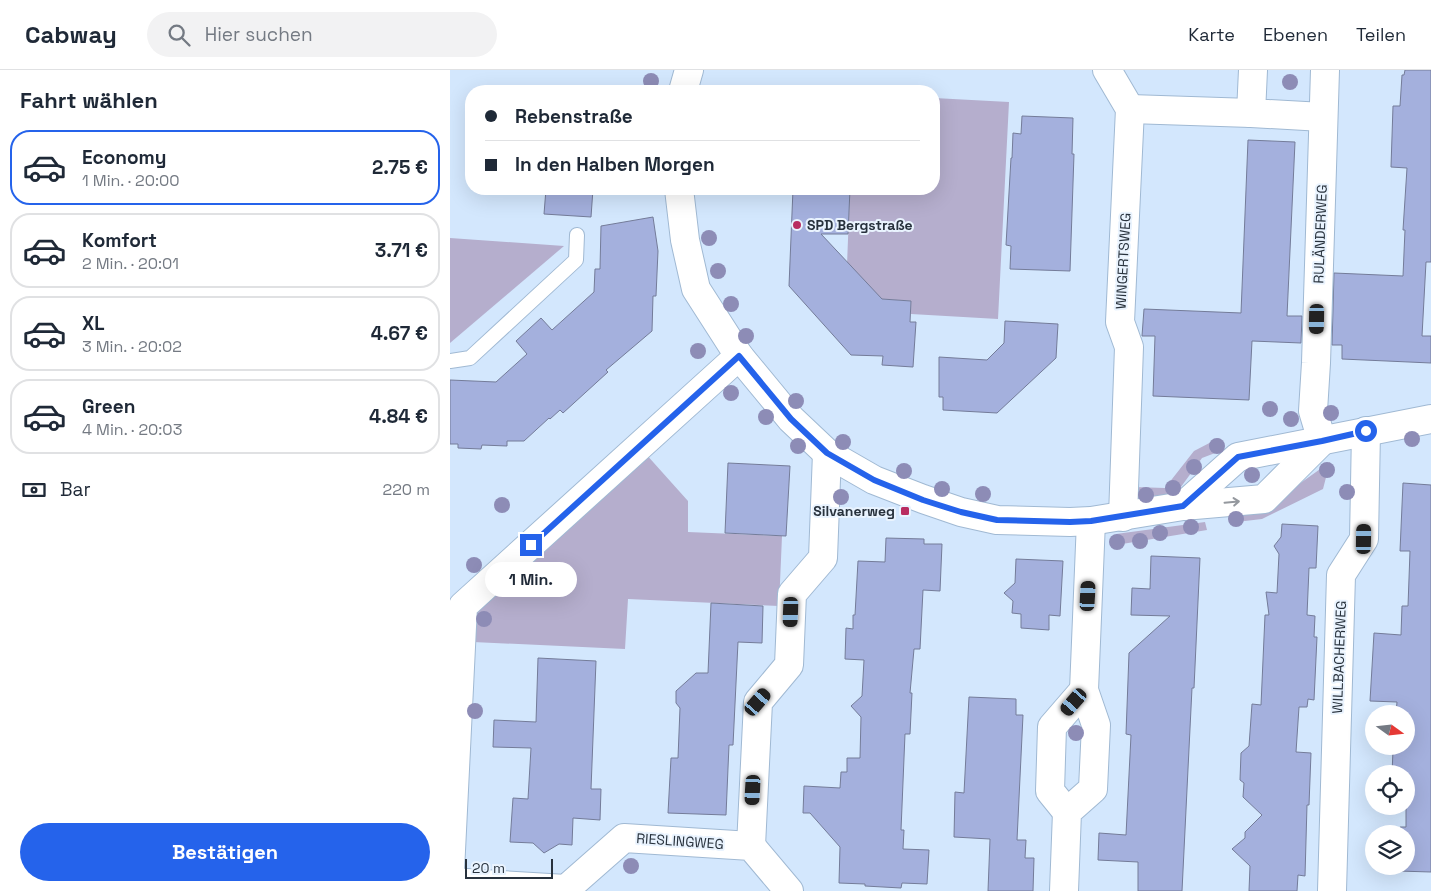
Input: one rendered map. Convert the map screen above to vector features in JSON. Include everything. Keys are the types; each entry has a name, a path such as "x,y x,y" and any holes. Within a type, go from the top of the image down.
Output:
{"street":[{"path":"685,85 689,70"},
{"path":"1107,70 1130,109 1323,117"},
{"path":"1252,113 1253,70"},
{"name":"RULÄNDERWEG","path":"1322,441 1313,411 1325,70"},
{"name":"WINGERTSWEG","path":"1123,517 1129,347 1120,322 1130,109"},
{"path":"680,195 685,240 696,289 739,356 791,419 827,453 874,480 923,500 961,512 997,520 1070,522 1123,517 1183,506 1264,499 1322,441"},
{"path":"450,871 463,606 739,356"},
{"path":"1183,506 1238,457 1431,419"},
{"name":"WILLBACHERWEG","path":"1332,891 1341,576 1364,539 1366,431"},
{"path":"790,891 751,846 758,702 789,665 792,594 823,558 827,453"},
{"path":"1067,812 1093,789 1096,725 1084,690 1091,521"},
{"path":"1064,891 1067,812 1050,791 1052,727 1084,690"},
{"name":"RIESLINGWEG","path":"450,882 566,889 624,838 751,846"}],"lane":[{"path":"450,361 470,358 576,260 577,235"}],"shaded area":[{"path":"940,98 1009,102 998,319 911,314 911,301 879,299 847,265 850,195 940,195"},
{"path":"450,238 564,246 450,343"},
{"path":"1219,438 1223,450 1202,458 1170,502 1133,504 1135,487 1165,488 1194,451"},
{"path":"645,453 688,501 688,532 782,536 779,606 628,599 625,649 473,642 474,610"},
{"path":"1330,462 1323,489 1262,519 1245,521 1228,519 1281,497"},
{"path":"1205,522 1207,530 1110,546 1116,534"}],"building":[{"path":"1405,70 1431,70 1431,262 1426,262 1422,336 1431,336 1431,363 1342,359 1342,345 1332,345 1334,273 1403,276 1405,230 1403,230 1407,168 1391,167 1393,106 1400,106 1402,75 1404,75"},
{"path":"1022,116 1073,118 1072,154 1074,154 1070,271 1010,269 1011,246 1006,245 1011,158 1013,133 1021,134"},
{"path":"1248,140 1295,142 1287,316 1302,316 1301,343 1252,341 1249,400 1153,396 1155,336 1142,336 1144,309 1241,313"},
{"path":"546,195 593,195 591,217 544,214"},
{"path":"793,195 850,195 848,234 821,234 882,299 911,301 910,322 916,322 913,367 882,365 883,356 851,355 789,286"},
{"path":"653,217 658,251 656,296 653,296 652,331 606,370 608,372 563,413 560,410 524,441 507,441 507,446 482,445 481,449 458,448 458,444 450,444 450,380 496,382 527,354 516,341 541,318 552,330 594,292 595,269 600,269 601,226"},
{"path":"1005,321 1058,324 1056,358 997,413 943,410 943,397 939,397 939,357 987,360 1004,343"},
{"path":"728,463 790,466 786,536 725,533"},
{"path":"1403,483 1431,485 1431,872 1415,872 1415,825 1406,825 1406,815 1415,815 1415,765 1392,765 1393,755 1415,755 1415,705 1397,705 1397,702 1370,701 1374,633 1401,635 1402,606 1408,606 1410,551 1400,551"},
{"path":"1282,524 1318,526 1316,568 1309,568 1307,615 1315,616 1314,637 1317,637 1314,700 1308,699 1307,707 1299,707 1296,752 1311,753 1305,876 1298,875 1297,891 1249,891 1250,866 1232,849 1245,838 1245,832 1262,815 1243,797 1244,783 1240,780 1241,753 1249,746 1252,704 1261,705 1265,615 1269,615 1266,592 1277,593 1279,554 1274,546 1281,537"},
{"path":"886,538 924,539 924,544 942,544 940,591 923,590 920,649 914,649 910,693 912,693 910,734 905,734 901,830 904,830 903,849 929,850 927,884 902,883 901,888 839,883 840,847 810,813 803,813 804,786 840,788 841,772 847,772 847,758 860,758 861,717 851,706 862,696 864,660 845,659 846,628 853,629 858,561 885,562"},
{"path":"1151,556 1200,558 1182,891 1138,891 1138,862 1098,860 1099,833 1126,835 1131,735 1126,734 1129,653 1170,616 1131,615 1132,588 1150,589"},
{"path":"1016,559 1063,561 1060,616 1049,615 1049,630 1021,628 1021,614 1012,613 1013,601 1004,593 1015,583"},
{"path":"711,603 763,606 762,643 738,642 733,745 729,745 726,815 668,813 671,758 678,758 680,708 676,703 676,691 696,673 708,673"},
{"path":"538,658 596,661 591,789 601,789 600,820 573,818 572,845 559,844 544,853 533,843 510,842 513,798 528,799 531,748 493,747 494,720 536,722"},
{"path":"969,697 1016,699 1016,715 1023,715 1017,840 1026,840 1025,858 1034,858 1033,891 988,891 990,839 954,837 955,792 964,793"}],"place":[{"name":"SPD Bergstraße","path":"797,225"},
{"name":"Silvanerweg","path":"905,511"}],"route":[{"path":"531,545 739,356 791,419 827,453 874,480 923,500 961,512 997,520 1091,521 1183,506 1238,457 1366,431"}]}
